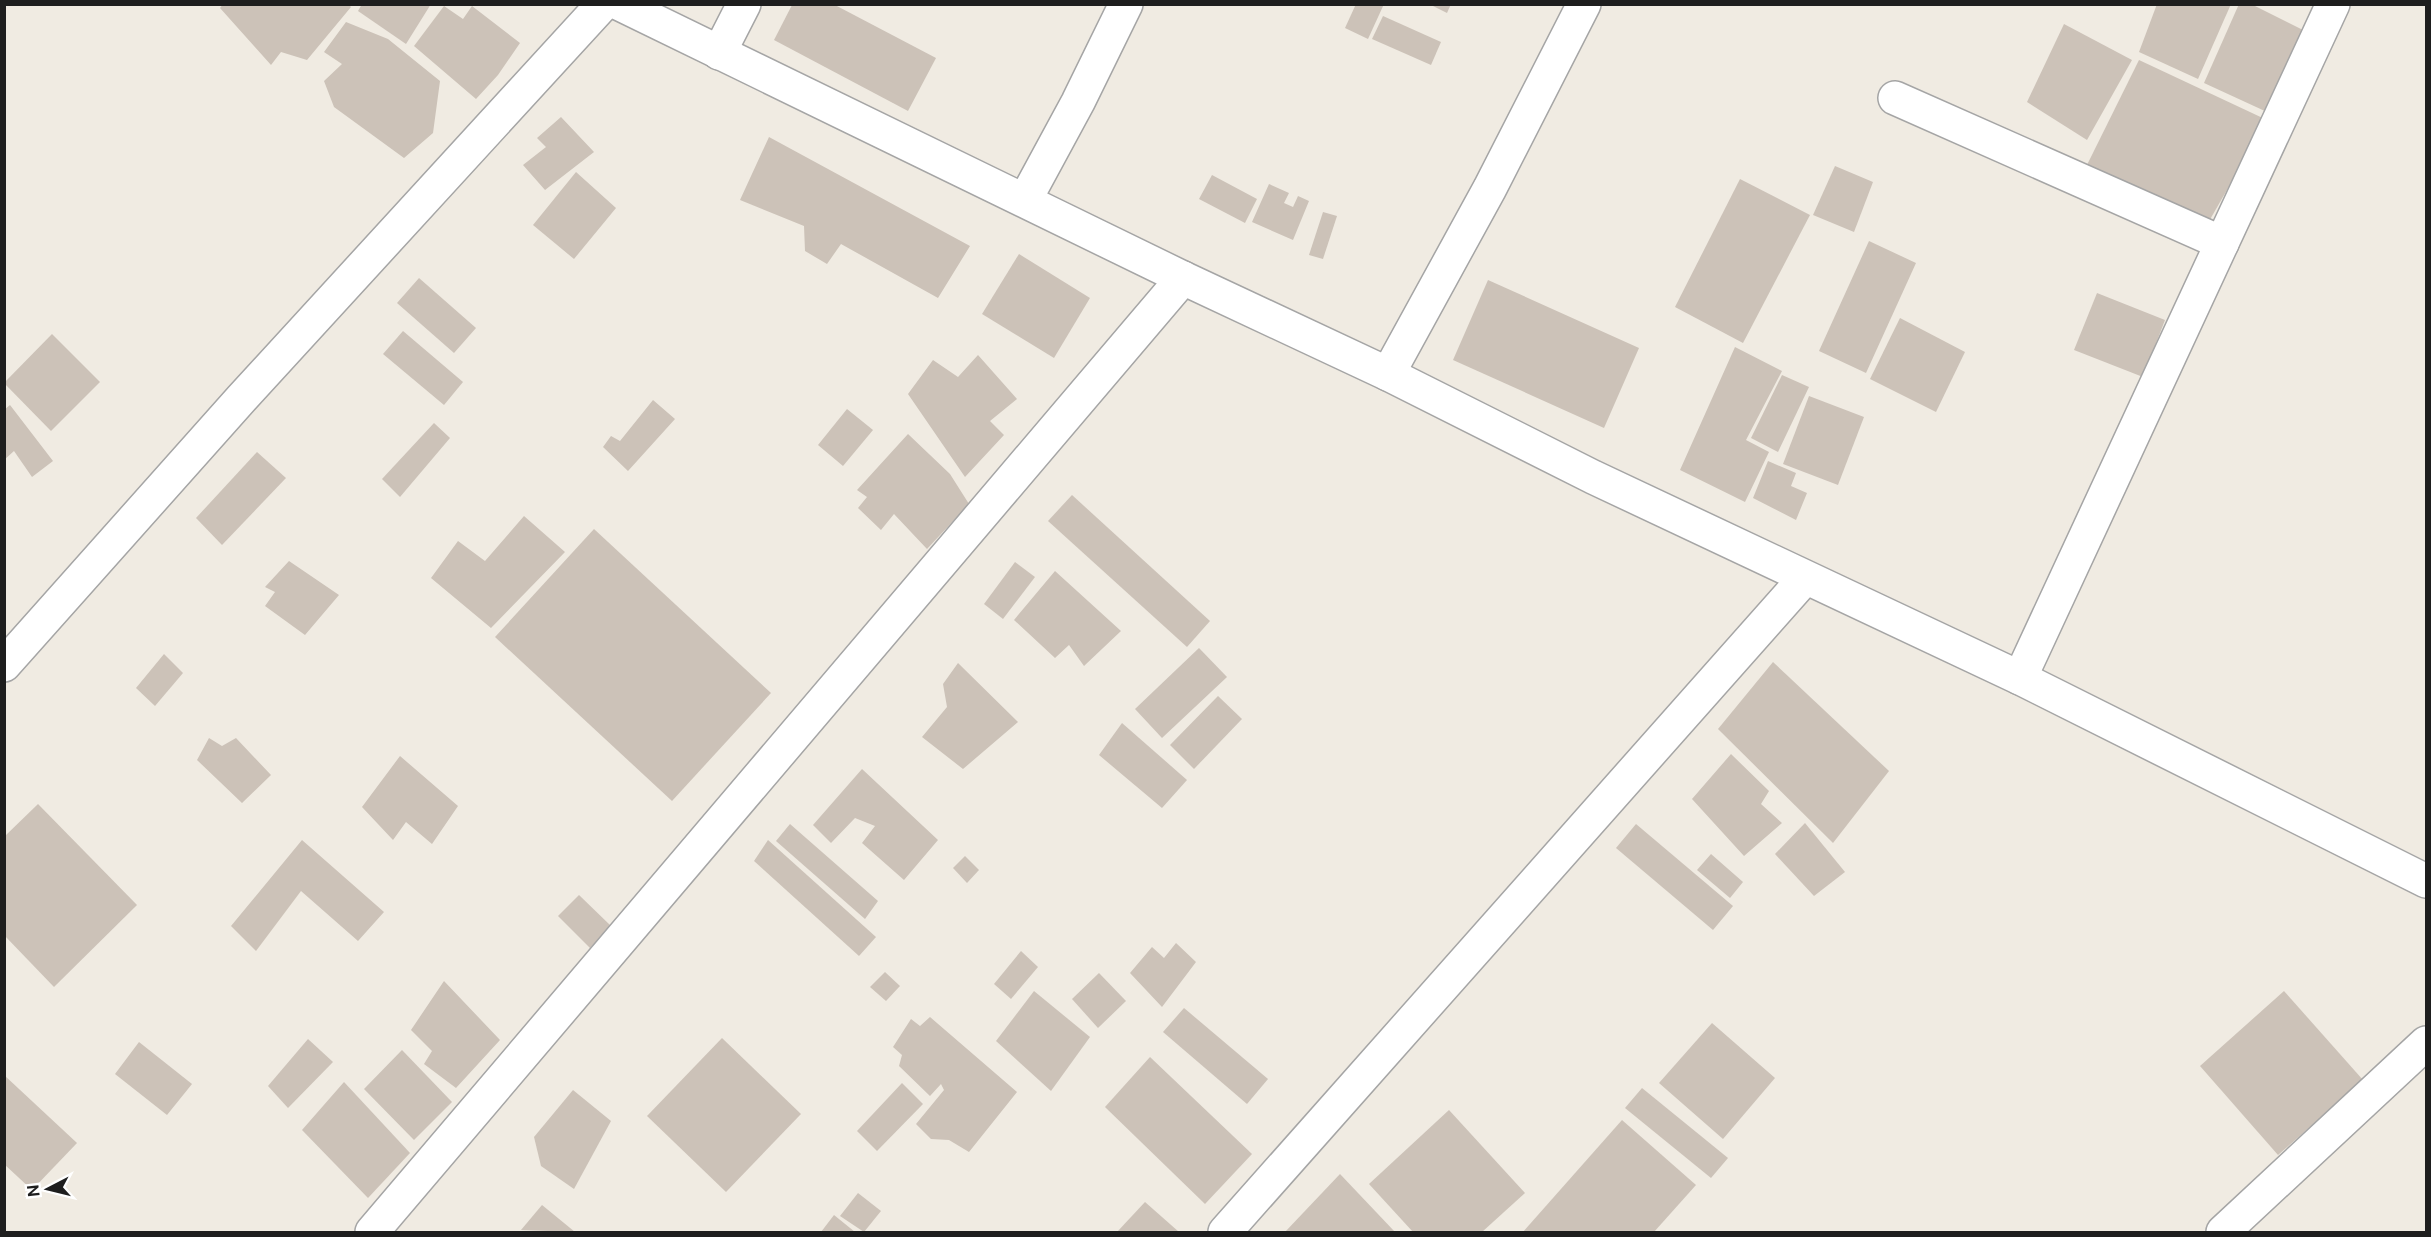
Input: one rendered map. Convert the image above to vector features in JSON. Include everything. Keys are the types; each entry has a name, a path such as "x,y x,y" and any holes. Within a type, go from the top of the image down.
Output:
{"street":[{"path":"4,665 241,399 603,4"},
{"path":"620,4 1184,278 1388,374 1804,579 2020,678 2427,881"},
{"path":"719,53 744,4"},
{"path":"1025,200 1078,102 1126,4"},
{"path":"1388,374 1490,188 1584,4"},
{"path":"2020,678 2333,4"},
{"path":"1895,98 2222,243"},
{"path":"372,1233 1184,278"},
{"path":"1225,1233 1804,579"},
{"path":"2223,1233 2427,1043"}],"building":[{"path":"223,4 348,4 351,7 307,60 281,52 271,65 220,8"},
{"path":"362,4 431,4 406,44 358,11"},
{"path":"1356,4 1384,4 1368,39 1345,28"},
{"path":"1429,4 1451,4 1447,13"},
{"path":"2157,4 2231,4 2198,79 2139,52"},
{"path":"2239,4 2251,4 2307,32 2267,112 2204,83"},
{"path":"792,5 835,5 936,58 908,111 774,40"},
{"path":"444,6 463,19 472,6 520,43 498,75 476,99 414,46"},
{"path":"1383,16 1441,42 1431,65 1372,39"},
{"path":"346,22 388,39 440,81 433,133 404,158 334,107 324,81 342,64 324,52"},
{"path":"2064,24 2132,60 2087,140 2027,102"},
{"path":"2139,60 2267,120 2204,230 2083,173"},
{"path":"561,117 594,152 545,190 523,165 546,147 537,138"},
{"path":"769,137 970,246 938,298 841,244 827,264 805,251 804,226 740,200"},
{"path":"1835,166 1873,182 1854,232 1813,215"},
{"path":"576,172 616,208 574,259 533,225"},
{"path":"1212,175 1257,199 1245,223 1199,199"},
{"path":"1740,179 1810,215 1743,343 1675,307"},
{"path":"1269,184 1289,193 1284,203 1293,207 1298,196 1309,201 1293,240 1252,222"},
{"path":"1323,212 1337,216 1323,259 1309,255"},
{"path":"1869,241 1916,263 1866,373 1819,351"},
{"path":"1019,254 1090,298 1054,358 982,314"},
{"path":"419,278 476,328 454,353 397,303"},
{"path":"1488,280 1639,348 1604,428 1453,360"},
{"path":"2097,293 2165,320 2143,377 2074,350"},
{"path":"1900,318 1965,352 1936,412 1870,379"},
{"path":"403,331 463,382 444,405 383,354"},
{"path":"52,334 100,382 51,431 4,383"},
{"path":"1735,347 1782,371 1746,440 1769,452 1745,502 1680,470"},
{"path":"978,355 1017,399 990,421 1004,435 965,477 908,394 933,360 958,377"},
{"path":"1782,375 1809,387 1778,452 1751,438"},
{"path":"1809,396 1864,417 1838,485 1783,464"},
{"path":"653,400 675,419 628,471 603,447 611,436 620,441"},
{"path":"10,405 53,461 32,477 14,451 4,460 4,410"},
{"path":"847,409 873,430 843,466 818,445"},
{"path":"434,423 450,438 400,497 382,479"},
{"path":"908,434 950,474 969,504 927,549 894,514 881,530 858,508 867,497 857,490"},
{"path":"257,452 286,478 222,545 196,518"},
{"path":"1768,461 1796,473 1791,486 1807,493 1796,520 1753,498"},
{"path":"1072,495 1210,621 1187,647 1048,521"},
{"path":"524,516 565,552 491,628 431,578 458,541 485,561"},
{"path":"594,529 771,693 672,801 495,637"},
{"path":"289,561 339,595 305,635 265,606 275,592 265,587"},
{"path":"1015,562 1035,577 1003,619 984,604"},
{"path":"1055,571 1121,631 1084,666 1069,645 1055,658 1014,620"},
{"path":"1199,648 1227,677 1162,738 1135,709"},
{"path":"164,654 183,673 155,706 136,688"},
{"path":"1773,662 1889,771 1833,843 1718,729"},
{"path":"958,663 1018,722 963,769 922,737 947,707 943,684"},
{"path":"1218,696 1242,719 1194,769 1170,745"},
{"path":"1122,723 1187,780 1162,808 1099,755"},
{"path":"209,738 222,746 236,738 271,775 242,803 197,760"},
{"path":"1731,754 1769,791 1761,804 1782,823 1744,856 1692,799"},
{"path":"400,756 458,806 432,844 406,822 393,840 362,807"},
{"path":"862,769 938,840 904,880 862,843 875,826 855,818 831,843 813,825"},
{"path":"38,804 137,905 54,987 4,935 4,837"},
{"path":"1805,823 1845,872 1814,896 1775,854"},
{"path":"790,824 878,901 865,919 776,841"},
{"path":"1636,824 1733,906 1713,930 1616,848"},
{"path":"302,840 384,912 358,941 301,891 256,951 231,926"},
{"path":"768,840 876,937 859,956 754,861"},
{"path":"1711,854 1743,882 1730,898 1697,870"},
{"path":"965,856 979,870 967,883 953,868"},
{"path":"579,895 611,926 590,948 558,916"},
{"path":"1176,943 1196,962 1162,1007 1130,973 1152,947 1164,958"},
{"path":"1021,951 1038,967 1011,999 994,984"},
{"path":"885,972 900,986 886,1001 870,987"},
{"path":"1099,973 1126,1001 1098,1028 1072,999"},
{"path":"444,981 500,1040 456,1088 424,1064 432,1051 411,1030"},
{"path":"1034,991 1090,1037 1051,1091 996,1041"},
{"path":"2284,991 2363,1080 2278,1155 2200,1066"},
{"path":"1184,1008 1268,1079 1247,1104 1163,1032"},
{"path":"930,1017 1017,1092 969,1152 949,1140 931,1139 916,1124 944,1090 941,1084 930,1096 899,1066 902,1055 893,1047 911,1019 920,1026"},
{"path":"1712,1023 1775,1078 1723,1139 1659,1083"},
{"path":"722,1038 801,1114 726,1192 647,1116"},
{"path":"308,1039 333,1062 288,1108 268,1086"},
{"path":"139,1042 192,1084 167,1115 115,1074"},
{"path":"402,1050 452,1102 414,1140 364,1089"},
{"path":"1150,1057 1252,1154 1205,1204 1105,1107"},
{"path":"4,1075 77,1143 32,1190 4,1164"},
{"path":"344,1082 410,1153 368,1198 302,1130"},
{"path":"902,1083 923,1104 877,1151 857,1131"},
{"path":"1642,1088 1728,1158 1711,1178 1625,1108"},
{"path":"573,1090 611,1121 574,1189 541,1166 534,1137"},
{"path":"1449,1110 1525,1193 1482,1232 1413,1232 1369,1184"},
{"path":"1622,1120 1696,1185 1654,1232 1523,1232"},
{"path":"1340,1174 1395,1232 1285,1232"},
{"path":"858,1193 881,1211 864,1232 840,1216"},
{"path":"1145,1202 1179,1232 1117,1232"},
{"path":"542,1205 575,1232 521,1230"},
{"path":"834,1215 855,1232 821,1232"}]}
